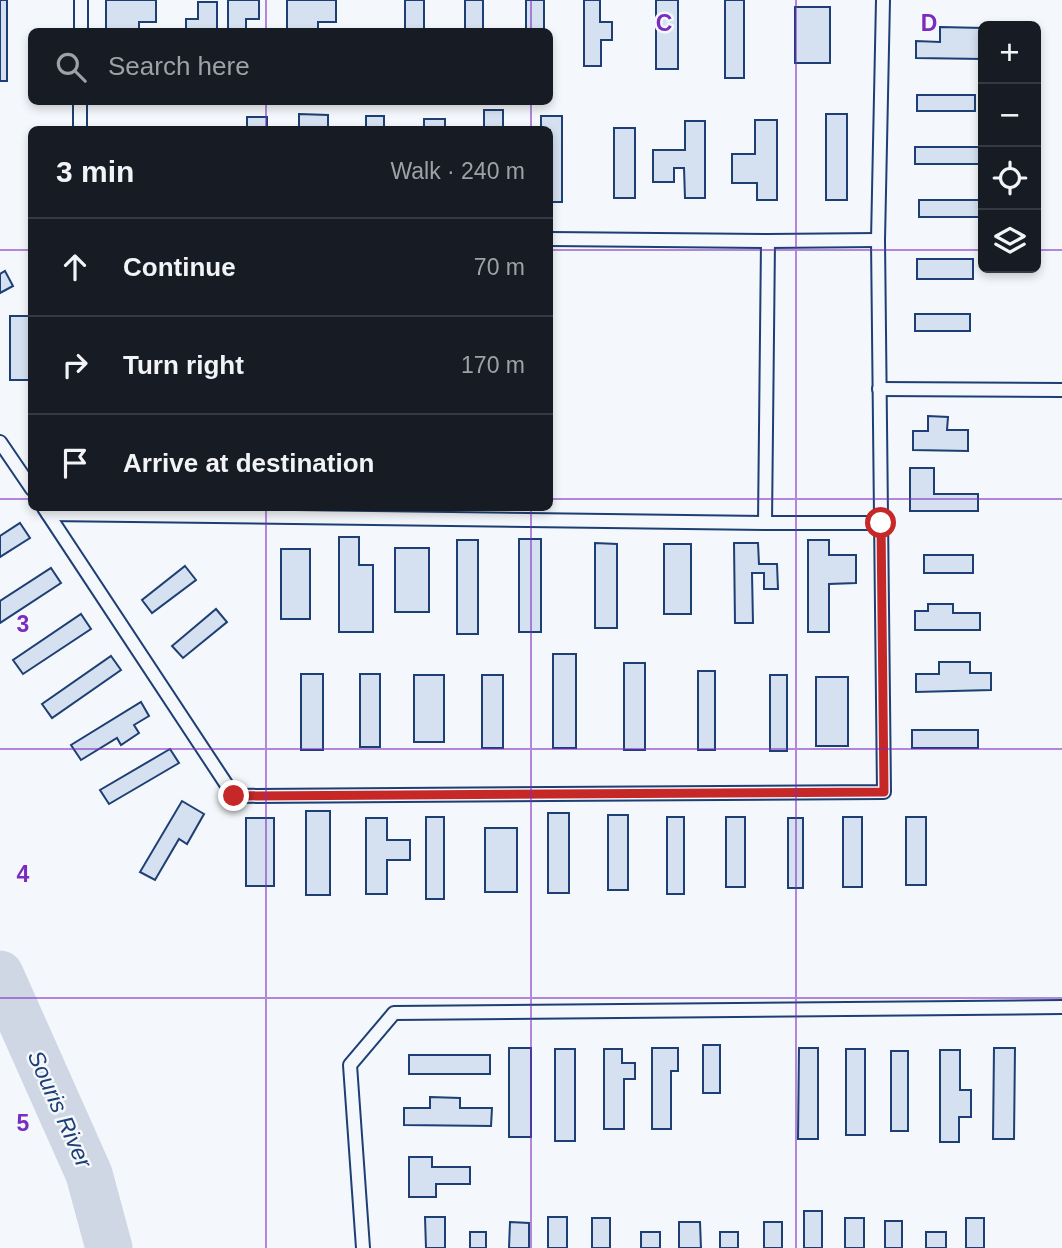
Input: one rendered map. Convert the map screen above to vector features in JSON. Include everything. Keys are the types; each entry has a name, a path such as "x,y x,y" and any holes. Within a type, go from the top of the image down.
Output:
{"lane":[{"path":"81,0 81,28"},
{"path":"47,511 234,796 884,792 878,240 883,0"},
{"path":"80,105 80,126"},
{"path":"553,239 878,240"},
{"path":"765,523 768,241"},
{"path":"879,389 1062,390"},
{"path":"0,442 28,483"},
{"path":"84,511 881,523"},
{"path":"363,1248 350,1065 394,1013 1062,1007"}],"building":[{"path":"0,0 7,0 7,81 0,81"},
{"path":"106,0 156,0 156,22 139,22 139,28 106,28"},
{"path":"228,0 259,0 259,19 246,19 246,28 228,28"},
{"path":"287,0 336,0 336,22 318,22 318,28 287,28"},
{"path":"405,0 424,0 424,28 405,28"},
{"path":"465,0 483,0 483,28 465,28"},
{"path":"526,0 544,0 544,28 526,28"},
{"path":"584,0 600,0 600,22 612,22 612,40 601,40 601,66 584,66"},
{"path":"656,0 678,0 678,69 656,69"},
{"path":"725,0 744,0 744,78 725,78"},
{"path":"198,2 217,2 217,28 186,28 186,19 198,19"},
{"path":"795,7 830,7 830,63 795,63"},
{"path":"940,27 978,28 978,59 916,58 916,41 940,42"},
{"path":"917,95 975,95 975,111 917,111"},
{"path":"484,110 503,110 503,126 484,126"},
{"path":"299,114 328,115 328,126 299,126"},
{"path":"826,114 847,114 847,200 826,200"},
{"path":"366,116 384,116 384,126 366,126"},
{"path":"541,116 562,116 562,202 553,202 553,126 541,126"},
{"path":"247,117 267,117 267,126 247,126"},
{"path":"424,119 445,119 445,126 424,126"},
{"path":"755,120 777,120 777,200 757,200 757,183 732,183 732,154 755,154"},
{"path":"685,121 705,121 705,198 685,198 684,168 674,168 674,182 653,182 653,150 685,150"},
{"path":"614,128 635,128 635,198 614,198"},
{"path":"915,147 978,147 978,164 915,164"},
{"path":"919,200 978,200 978,217 919,217"},
{"path":"917,259 973,259 973,279 917,279"},
{"path":"5,271 13,286 0,293 0,274"},
{"path":"915,314 970,314 970,331 915,331"},
{"path":"10,316 28,316 28,380 10,380"},
{"path":"928,416 948,417 947,430 968,430 968,451 913,450 913,431 928,431"},
{"path":"910,468 934,468 934,494 978,494 978,511 910,511"},
{"path":"20,523 30,538 0,557 0,536"},
{"path":"339,537 359,537 359,565 373,565 373,632 339,632"},
{"path":"519,539 541,539 541,632 519,632"},
{"path":"457,540 478,540 478,634 457,634"},
{"path":"808,540 829,540 829,555 856,555 856,583 829,584 829,632 808,632"},
{"path":"595,543 617,544 617,628 595,628"},
{"path":"734,543 758,543 759,564 777,564 778,589 764,589 764,573 752,573 753,623 735,623"},
{"path":"664,544 691,544 691,614 664,614"},
{"path":"395,548 429,548 429,612 395,612"},
{"path":"281,549 310,549 310,619 281,619"},
{"path":"924,555 973,555 973,573 924,573"},
{"path":"185,566 196,580 152,613 142,600"},
{"path":"51,568 61,583 0,623 0,601"},
{"path":"928,604 953,604 953,613 980,613 980,630 915,630 915,611 928,611"},
{"path":"216,609 227,622 183,658 172,646"},
{"path":"81,614 91,629 23,674 13,660"},
{"path":"553,654 576,654 576,748 553,748"},
{"path":"111,656 121,670 52,718 42,704"},
{"path":"939,662 970,662 970,673 991,673 991,690 916,692 916,674 939,674"},
{"path":"624,663 645,663 645,750 624,750"},
{"path":"698,671 715,671 715,750 698,750"},
{"path":"301,674 323,674 323,750 301,750"},
{"path":"360,674 380,674 380,747 360,747"},
{"path":"414,675 444,675 444,742 414,742"},
{"path":"482,675 503,675 503,748 482,748"},
{"path":"770,675 787,675 787,751 770,751"},
{"path":"816,677 848,677 848,746 816,746"},
{"path":"141,702 149,716 134,725 139,733 121,745 117,738 81,760 71,745"},
{"path":"912,730 978,730 978,748 912,748"},
{"path":"170,749 179,763 109,804 100,790"},
{"path":"182,801 204,814 187,844 179,839 155,880 140,872"},
{"path":"306,811 330,811 330,895 306,895"},
{"path":"548,813 569,813 569,893 548,893"},
{"path":"608,815 628,815 628,890 608,890"},
{"path":"426,817 444,817 444,899 426,899"},
{"path":"667,817 684,817 684,894 667,894"},
{"path":"726,817 745,817 745,887 726,887"},
{"path":"843,817 862,817 862,887 843,887"},
{"path":"906,817 926,817 926,885 906,885"},
{"path":"246,818 274,818 274,886 246,886"},
{"path":"366,818 387,818 387,840 410,840 410,860 387,860 387,894 366,894"},
{"path":"788,818 803,818 803,888 788,888"},
{"path":"485,828 517,828 517,892 485,892"},
{"path":"703,1045 720,1045 720,1093 703,1093"},
{"path":"509,1048 531,1048 531,1137 509,1137"},
{"path":"652,1048 678,1048 678,1071 671,1071 671,1129 652,1129"},
{"path":"799,1048 818,1048 818,1139 798,1139"},
{"path":"994,1048 1015,1048 1014,1139 993,1139"},
{"path":"555,1049 575,1049 575,1141 555,1141"},
{"path":"604,1049 622,1049 622,1063 635,1063 635,1079 624,1079 624,1129 604,1129"},
{"path":"846,1049 865,1049 865,1135 846,1135"},
{"path":"940,1050 960,1050 960,1090 971,1090 971,1117 959,1117 959,1142 940,1142"},
{"path":"891,1051 908,1051 908,1131 891,1131"},
{"path":"409,1055 490,1055 490,1074 409,1074"},
{"path":"430,1097 460,1098 460,1108 492,1108 491,1126 404,1125 404,1108 430,1108"},
{"path":"409,1157 432,1157 432,1167 470,1167 470,1184 436,1184 436,1197 409,1197"},
{"path":"804,1211 822,1211 822,1248 804,1248"},
{"path":"425,1217 445,1217 445,1248 426,1248"},
{"path":"548,1217 567,1217 567,1248 548,1248"},
{"path":"592,1218 610,1218 610,1248 592,1248"},
{"path":"845,1218 864,1218 864,1248 845,1248"},
{"path":"966,1218 984,1218 984,1248 966,1248"},
{"path":"885,1221 902,1221 902,1248 885,1248"},
{"path":"510,1222 529,1223 529,1248 509,1248"},
{"path":"679,1222 700,1222 701,1248 679,1248"},
{"path":"764,1222 782,1222 782,1248 764,1248"},
{"path":"470,1232 486,1232 486,1248 470,1248"},
{"path":"641,1232 660,1232 660,1248 641,1248"},
{"path":"720,1232 738,1232 738,1248 720,1248"},
{"path":"926,1232 946,1232 946,1248 926,1248"}],"waterway":[{"name":"Souris River","path":"0,974 89,1174 109,1248"}],"route":[{"path":"234,796 884,792 881,523"}]}
